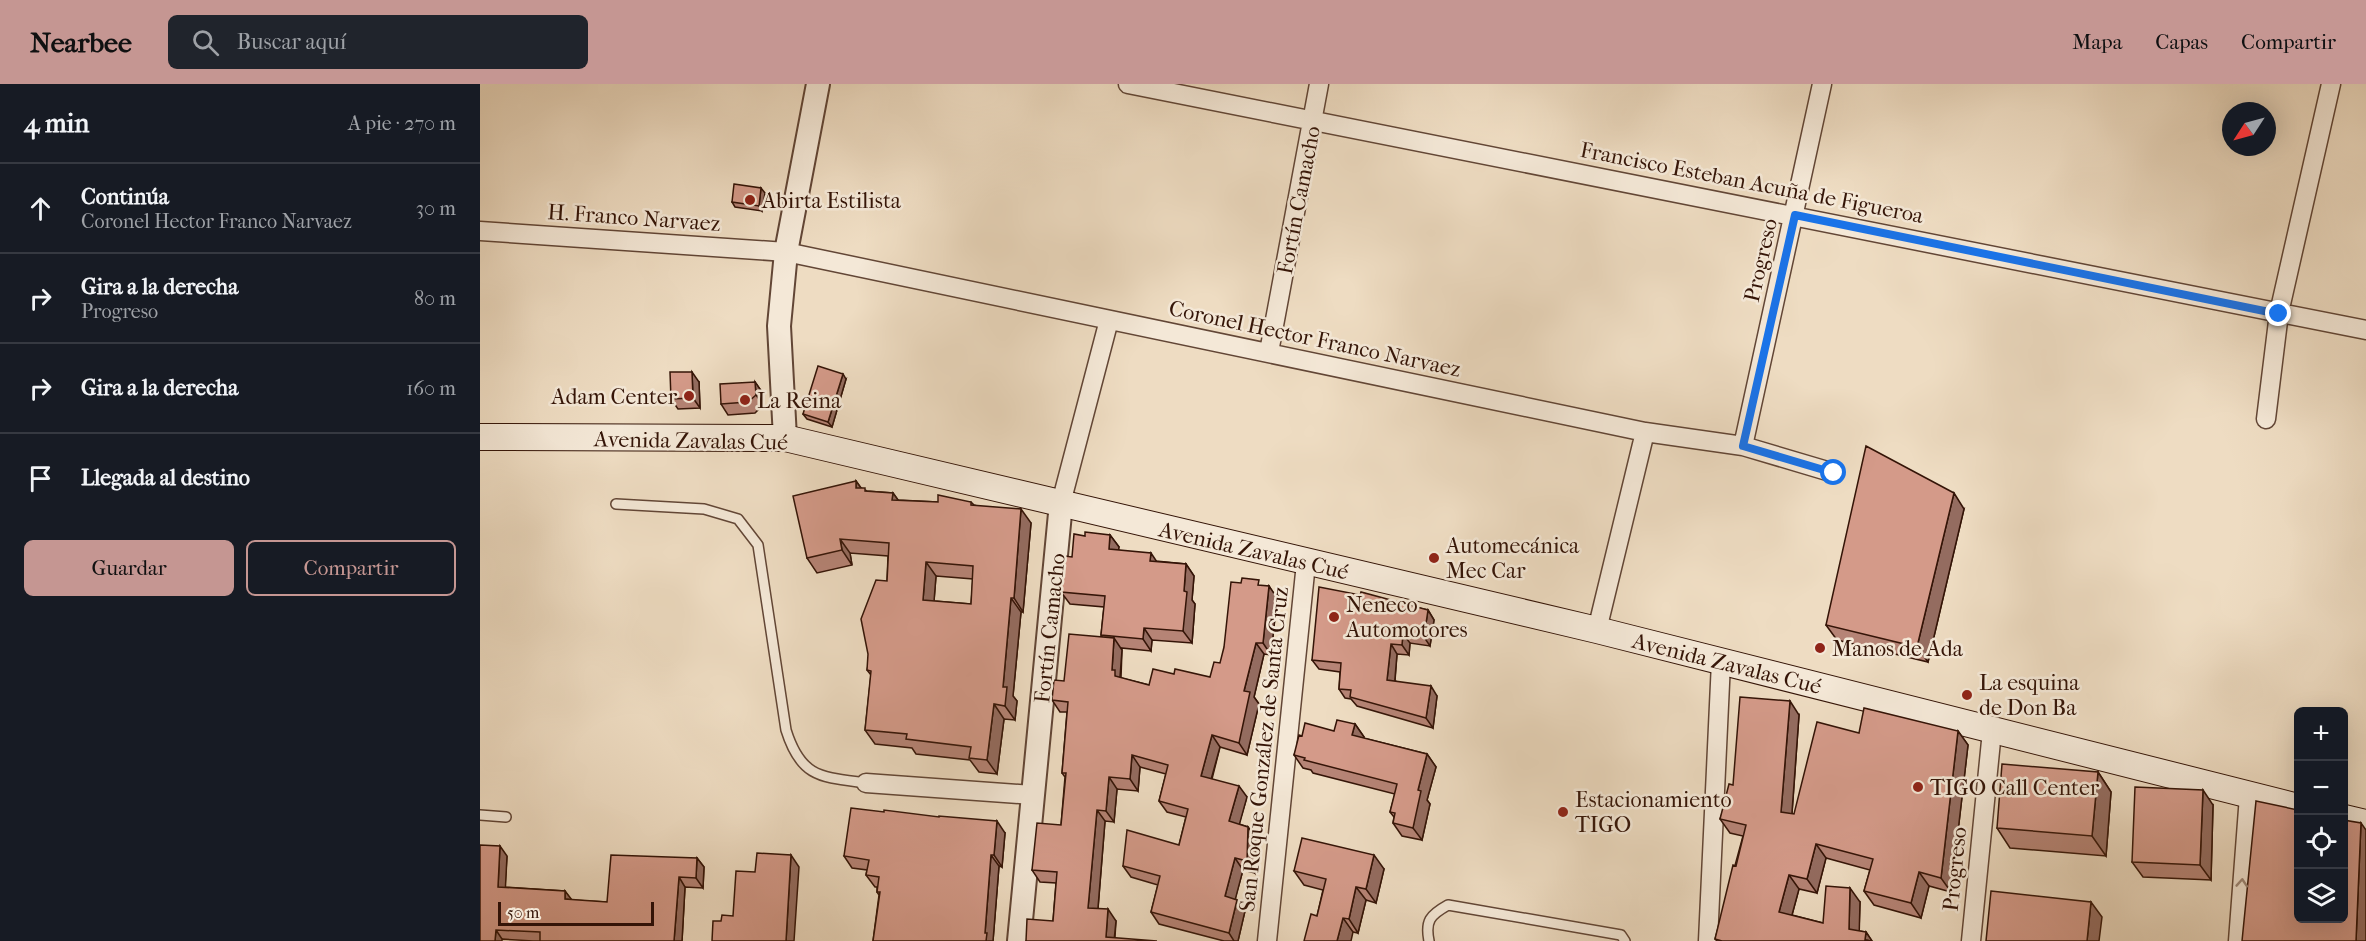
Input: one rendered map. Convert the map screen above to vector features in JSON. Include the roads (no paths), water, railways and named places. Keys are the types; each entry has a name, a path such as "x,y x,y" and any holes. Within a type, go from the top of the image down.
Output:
{"main road":[{"name":"Avenida Zavalas Cué","path":"480,437 785,438 1597,630 2294,806"},
{"path":"2348,819 2366,823"}],"street":[{"path":"785,438 779,326 786,252 818,84"},
{"name":"Francisco Esteban Acuña de Figueroa","path":"1128,84 2366,330"},
{"name":"Fortín Camacho","path":"1269,352 1319,84"},
{"name":"Progreso","path":"1743,446 1822,84"},
{"path":"2266,419 2279,314 2331,84"},
{"name":"H. Franco Narvaez","path":"480,231 786,252"},
{"name":"Coronel Hector Franco Narvaez","path":"786,252 1646,432 1743,446 1834,473"},
{"name":"Fortín Camacho","path":"1019,941 1061,503 1108,320"},
{"path":"1597,630 1646,432"},
{"name":"San Roque González de Santa Cruz","path":"1267,941 1306,562"},
{"path":"1708,941 1721,662"},
{"name":"Progreso","path":"1971,941 1992,731"},
{"path":"866,783 1032,795"},
{"path":"2238,941 2249,796"}],"lane":[{"path":"616,504 704,508 738,519 758,545 786,730 793,751 808,770 828,778 866,783"},
{"path":"480,815 506,817"},
{"path":"1429,941 1427,928 1434,913 1448,905 1621,935 1625,941"}],"place":[{"name":"Abirta Estilista","path":"750,200"},
{"name":"Adam Center","path":"689,396"},
{"name":"La Reina","path":"745,400"},
{"name":"Automecánica Mec Car","path":"1434,558"},
{"name":"Neneco Automotores","path":"1334,617"},
{"name":"Manos de Ada","path":"1820,648"},
{"name":"La esquina de Don Ba","path":"1967,695"},
{"name":"TIGO Call Center","path":"1918,787"},
{"name":"Estacionamiento TIGO","path":"1563,812"}]}
